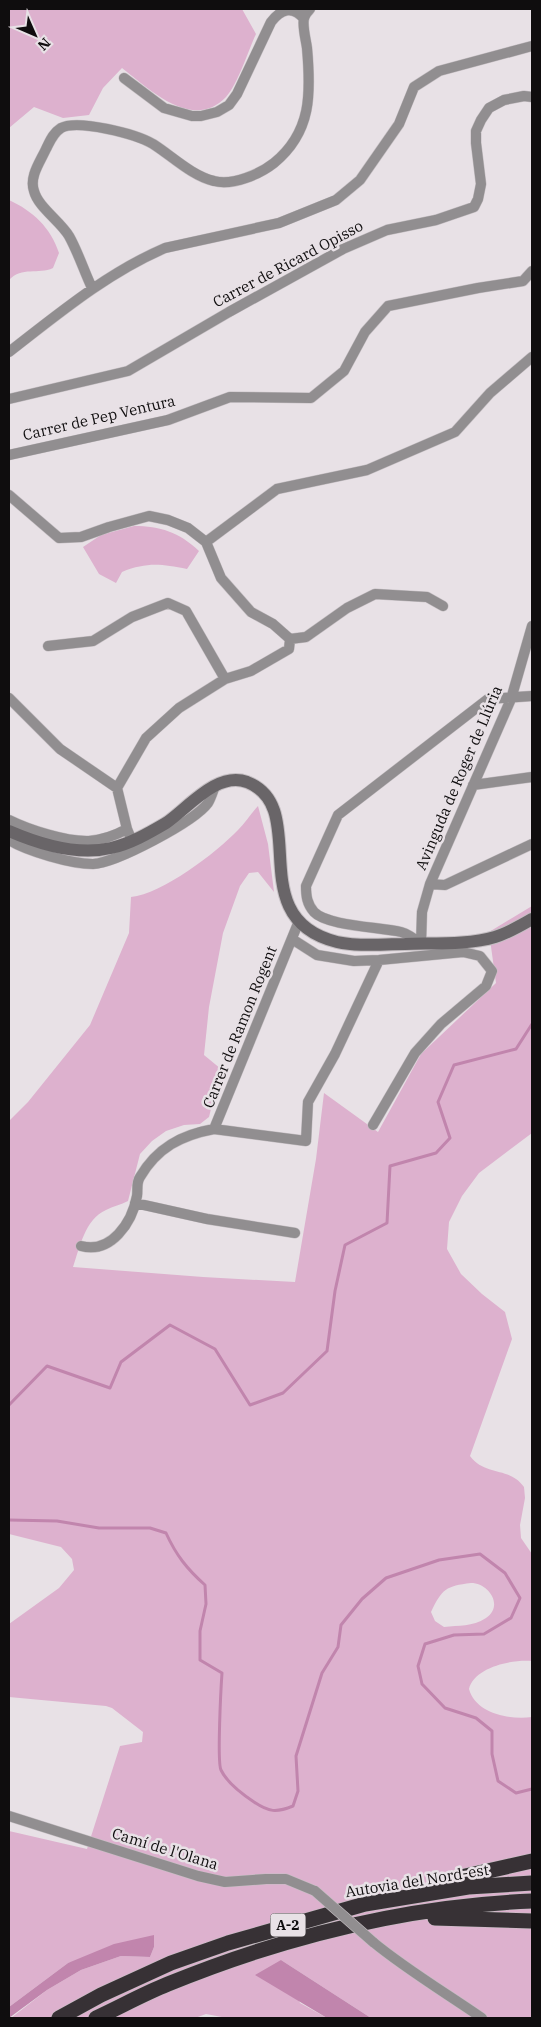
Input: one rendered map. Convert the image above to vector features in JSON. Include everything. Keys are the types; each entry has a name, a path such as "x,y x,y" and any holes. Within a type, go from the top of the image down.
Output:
{"highway":[{"path":"365,1904 402,1891 532,1861"},
{"name":"Autovia del Nord-est","path":"59,2018 101,1995 200,1952 365,1904 468,1887 532,1883"},
{"name":"A-2","path":"96,2018 167,1984 263,1949 312,1935 411,1914 480,1904 532,1901"},
{"path":"411,1914 440,1918 532,1921"}],"main road":[{"path":"9,830 44,843 73,850 111,848 130,835 166,822 215,786 230,780 242,781 261,791 270,802 278,822 282,884 285,898 299,921 322,937 346,943 371,945 421,944 492,938 532,919"}],"street":[{"path":"92,288 69,236 34,194 32,185 34,176 51,136 62,127 73,125 99,128 135,136 152,143 204,178 216,182 236,181 253,175 273,164 285,153 294,141 307,115 309,73 304,18 310,9"},
{"path":"124,78 169,110 192,116 217,112 229,105 237,94 271,22 277,14 293,10 304,18"},
{"path":"9,352 92,288 147,255 165,248 279,223 336,200 360,180 399,124 414,87 439,71 532,46"},
{"name":"Carrer de Ricard Opisso","path":"9,399 128,371 342,249 387,230 436,220 474,207 481,184 476,142 476,131 481,120 489,108 504,100 524,96 532,98"},
{"name":"Carrer de Pep Ventura","path":"9,455 168,420 230,397 311,398 344,370 364,332 388,306 523,281 532,271"},
{"path":"206,542 277,489 367,470 455,432 490,394 532,357"},
{"path":"9,495 59,538 81,537 149,516 168,520 188,528 206,542 222,578 251,612 272,624 290,639 306,637 347,608 375,594 427,597 443,606"},
{"path":"48,646 93,641 132,617 168,602 186,611 225,679"},
{"name":"Avinguda de Roger de Llúria","path":"421,944 422,912 430,884 511,699 532,626"},
{"path":"116,788 146,738 179,708 225,679 251,671 289,649 290,639"},
{"path":"421,944 402,932 324,918 314,912 306,899 306,886 338,815 488,699 511,699 532,696"},
{"path":"9,698 60,749 116,788 130,835 116,834 89,841 48,834 9,820"},
{"path":"473,785 532,777"},
{"path":"9,840 19,846 58,858 94,864 126,854 183,823 207,804 215,786"},
{"path":"430,884 445,885 532,844"},
{"name":"Carrer de Ramon Rogent","path":"81,1246 90,1248 106,1244 121,1233 135,1203 138,1179 156,1155 172,1142 196,1133 214,1129 299,921"},
{"path":"292,939 317,955 354,961 463,952 480,956 492,971 486,986 440,1024 415,1054 372,1125"},
{"path":"214,1129 306,1141 308,1102 334,1054 379,960"},
{"path":"135,1203 207,1219 295,1233"},
{"name":"Camí de l'Olana","path":"9,1816 198,1876 225,1882 266,1878 286,1879 315,1890 390,1956 482,2018"}],"shaded area":[{"path":"9,9 242,9 256,34 239,76 226,97 213,107 200,110 186,109 172,104 158,96 122,68 103,88 89,115 63,118 34,107 9,128"},
{"path":"9,200 26,209 46,228 59,253 53,268 19,273 9,280"},
{"path":"134,526 152,527 169,531 192,544 199,551 187,569 147,565 122,572 116,583 99,574 83,547 101,535"},
{"path":"258,806 268,844 274,892 258,872 249,873 240,886 223,933 209,1007 204,1055 221,1069 209,1117 200,1124 184,1125 166,1131 152,1141 140,1154 128,1201 106,1210 93,1220 84,1234 73,1267 295,1282 316,1159 324,1093 378,1132 421,1054 496,983 489,932 532,906 532,1133 479,1173 462,1196 449,1222 447,1249 461,1274 505,1312 512,1339 470,1456 483,1467 518,1480 524,1487 525,1498 520,1525 521,1538 532,1554 532,1661 515,1661 486,1670 472,1681 469,1689 473,1698 479,1704 495,1714 523,1718 532,1717 532,2018 371,2018 281,1960 300,2003 327,2018 227,2018 206,2014 195,2018 11,2018 47,1990 81,1970 121,1956 150,1957 154,1947 68,1963 9,2007 9,1831 87,1849 120,1746 142,1742 143,1732 112,1708 106,1706 9,1697 9,1624 59,1588 74,1570 72,1559 61,1547 9,1534 9,1121 28,1102 90,1025 129,933 131,897 158,889 203,861 241,827","holes":["463,1584 478,1584 488,1591 494,1602 494,1607 486,1618 471,1624 444,1627 435,1621 431,1612 438,1598 446,1590"]},
{"path":"154,1935 154,1947 150,1957 121,1956 81,1970 47,1990 9,2018 9,2007 68,1963 114,1944"},
{"path":"281,1960 371,2018 327,2018 255,1975"}],"waterway":[{"path":"9,1405 47,1366 110,1388 121,1362 170,1325 215,1349 250,1405 283,1393 327,1351 335,1291 345,1245 387,1223 390,1166 436,1153 450,1138 438,1102 454,1065 516,1049 532,1024"},
{"path":"9,1520 57,1521 99,1528 150,1528 166,1533 182,1561 205,1585 206,1604 200,1631 200,1660 222,1673 219,1739 221,1770 231,1784 240,1792 268,1810 282,1810 293,1806 298,1791 296,1756 322,1673 338,1647 341,1625 362,1599 386,1578 439,1560 480,1554 505,1573 520,1598 511,1618 484,1634 454,1635 425,1644 418,1666 422,1684 445,1708 476,1718 492,1731 492,1754 498,1781 516,1793 532,1789"}]}
